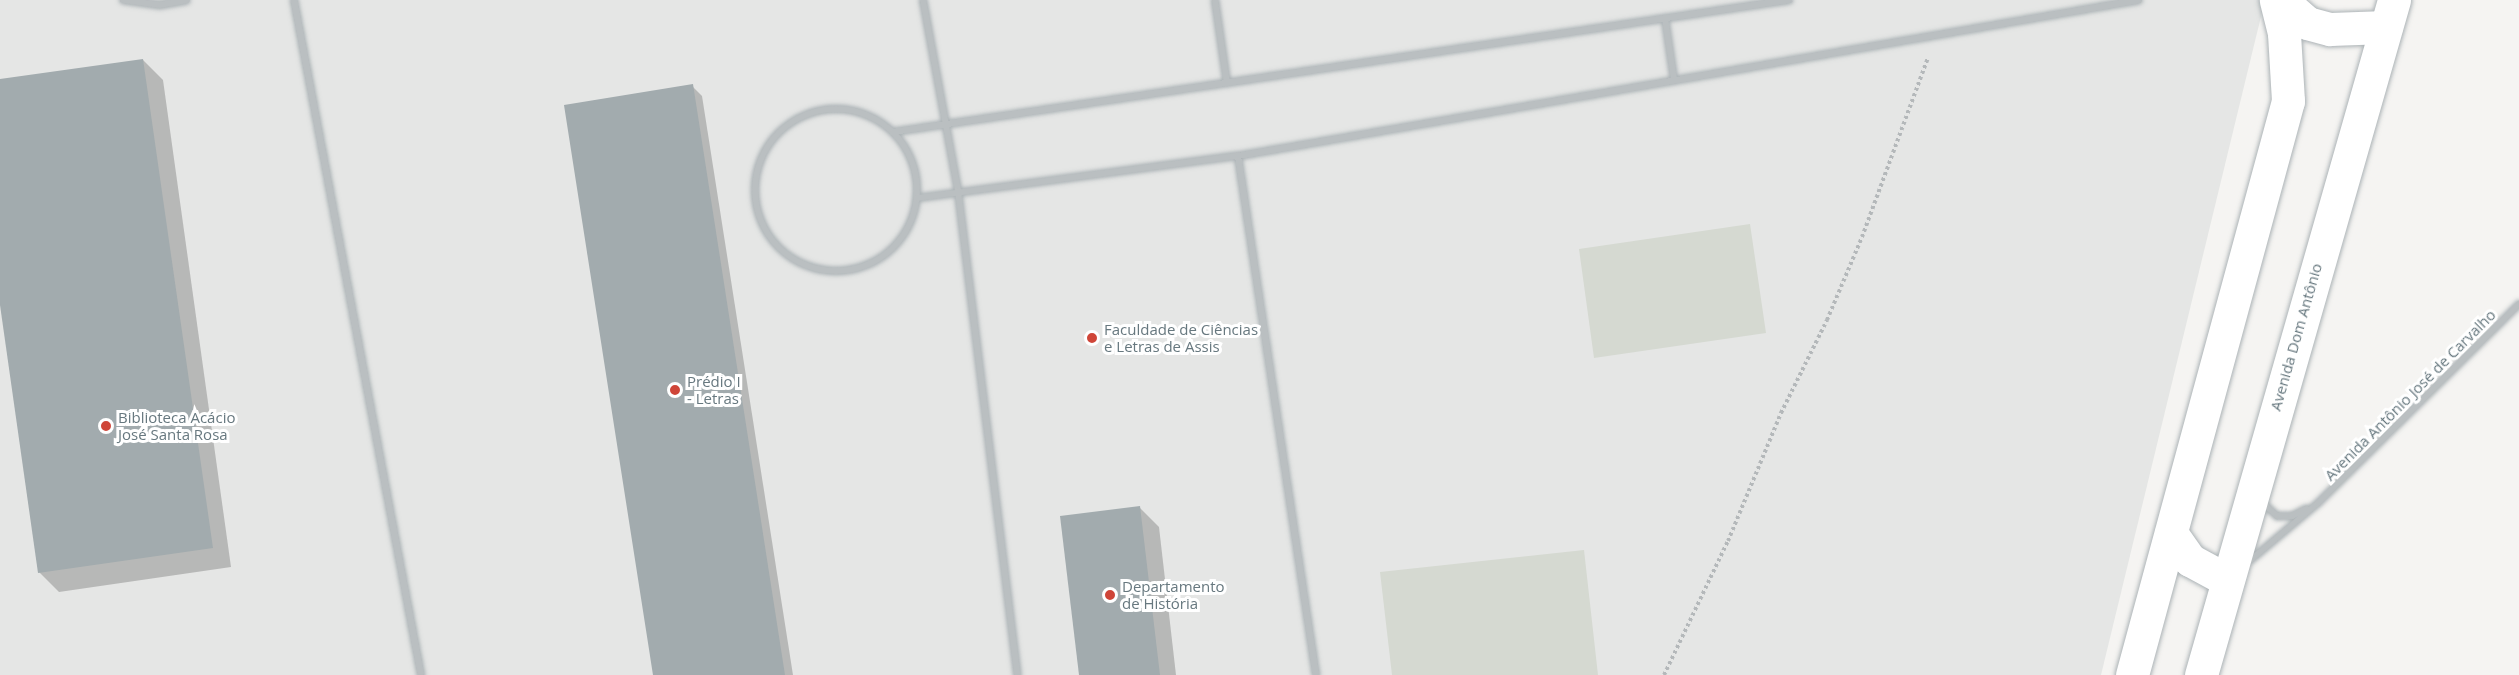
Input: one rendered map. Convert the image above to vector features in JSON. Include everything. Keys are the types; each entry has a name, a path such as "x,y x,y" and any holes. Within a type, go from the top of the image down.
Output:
{"main road":[{"path":"2133,675 2289,101 2284,33 2276,0"},
{"path":"2281,0 2307,22 2330,29 2390,14"},
{"name":"Avenida Dom Antônio","path":"2201,675 2390,14"},
{"path":"2171,533 2190,560 2227,580"}],"street":[{"path":"123,0 160,5 187,0"},
{"path":"294,0 421,675"},
{"path":"923,0 957,191 1017,675"},
{"path":"1215,0 1227,83"},
{"path":"893,132 1789,0"},
{"path":"917,198 1238,156 2139,0"},
{"path":"1665,18 1674,80"},
{"path":"826,110 850,110 873,118 893,132 907,151 916,174 917,198 911,222 899,242 880,259 858,269 834,272 796,261 772,240 760,219 755,195 757,170 767,148 782,129 802,116 826,110"},
{"path":"1238,156 1316,675"},
{"name":"Avenida Antônio José de Carvalho","path":"2227,580 2318,503 2519,304"},
{"name":"Avenida Antônio José de Carvalho","path":"2256,477 2260,499 2267,511 2277,516 2292,516 2318,503"}],"path":[{"path":"1664,675 1840,289 1938,34"}],"shaded area":[{"name":"Faculdade de Ciências e Letras de Assis","path":"0,0 2265,0 2101,675 0,675"},
{"path":"1750,224 1766,333 1594,358 1579,249"},
{"path":"1584,550 1598,675 1392,675 1380,572"}],"building":[{"name":"Biblioteca Acácio José Santa Rosa","path":"143,59 213,548 38,573 0,305 0,79"},
{"name":"Prédio I - Letras","path":"693,84 785,675 653,675 564,105"},
{"name":"Departamento de História","path":"1140,506 1160,675 1079,675 1060,516"}],"place":[{"name":"Faculdade de Ciências e Letras de Assis","path":"1092,338"},
{"name":"Prédio I - Letras","path":"675,390"},
{"name":"Biblioteca Acácio José Santa Rosa","path":"106,426"},
{"name":"Departamento de História","path":"1110,595"}]}
